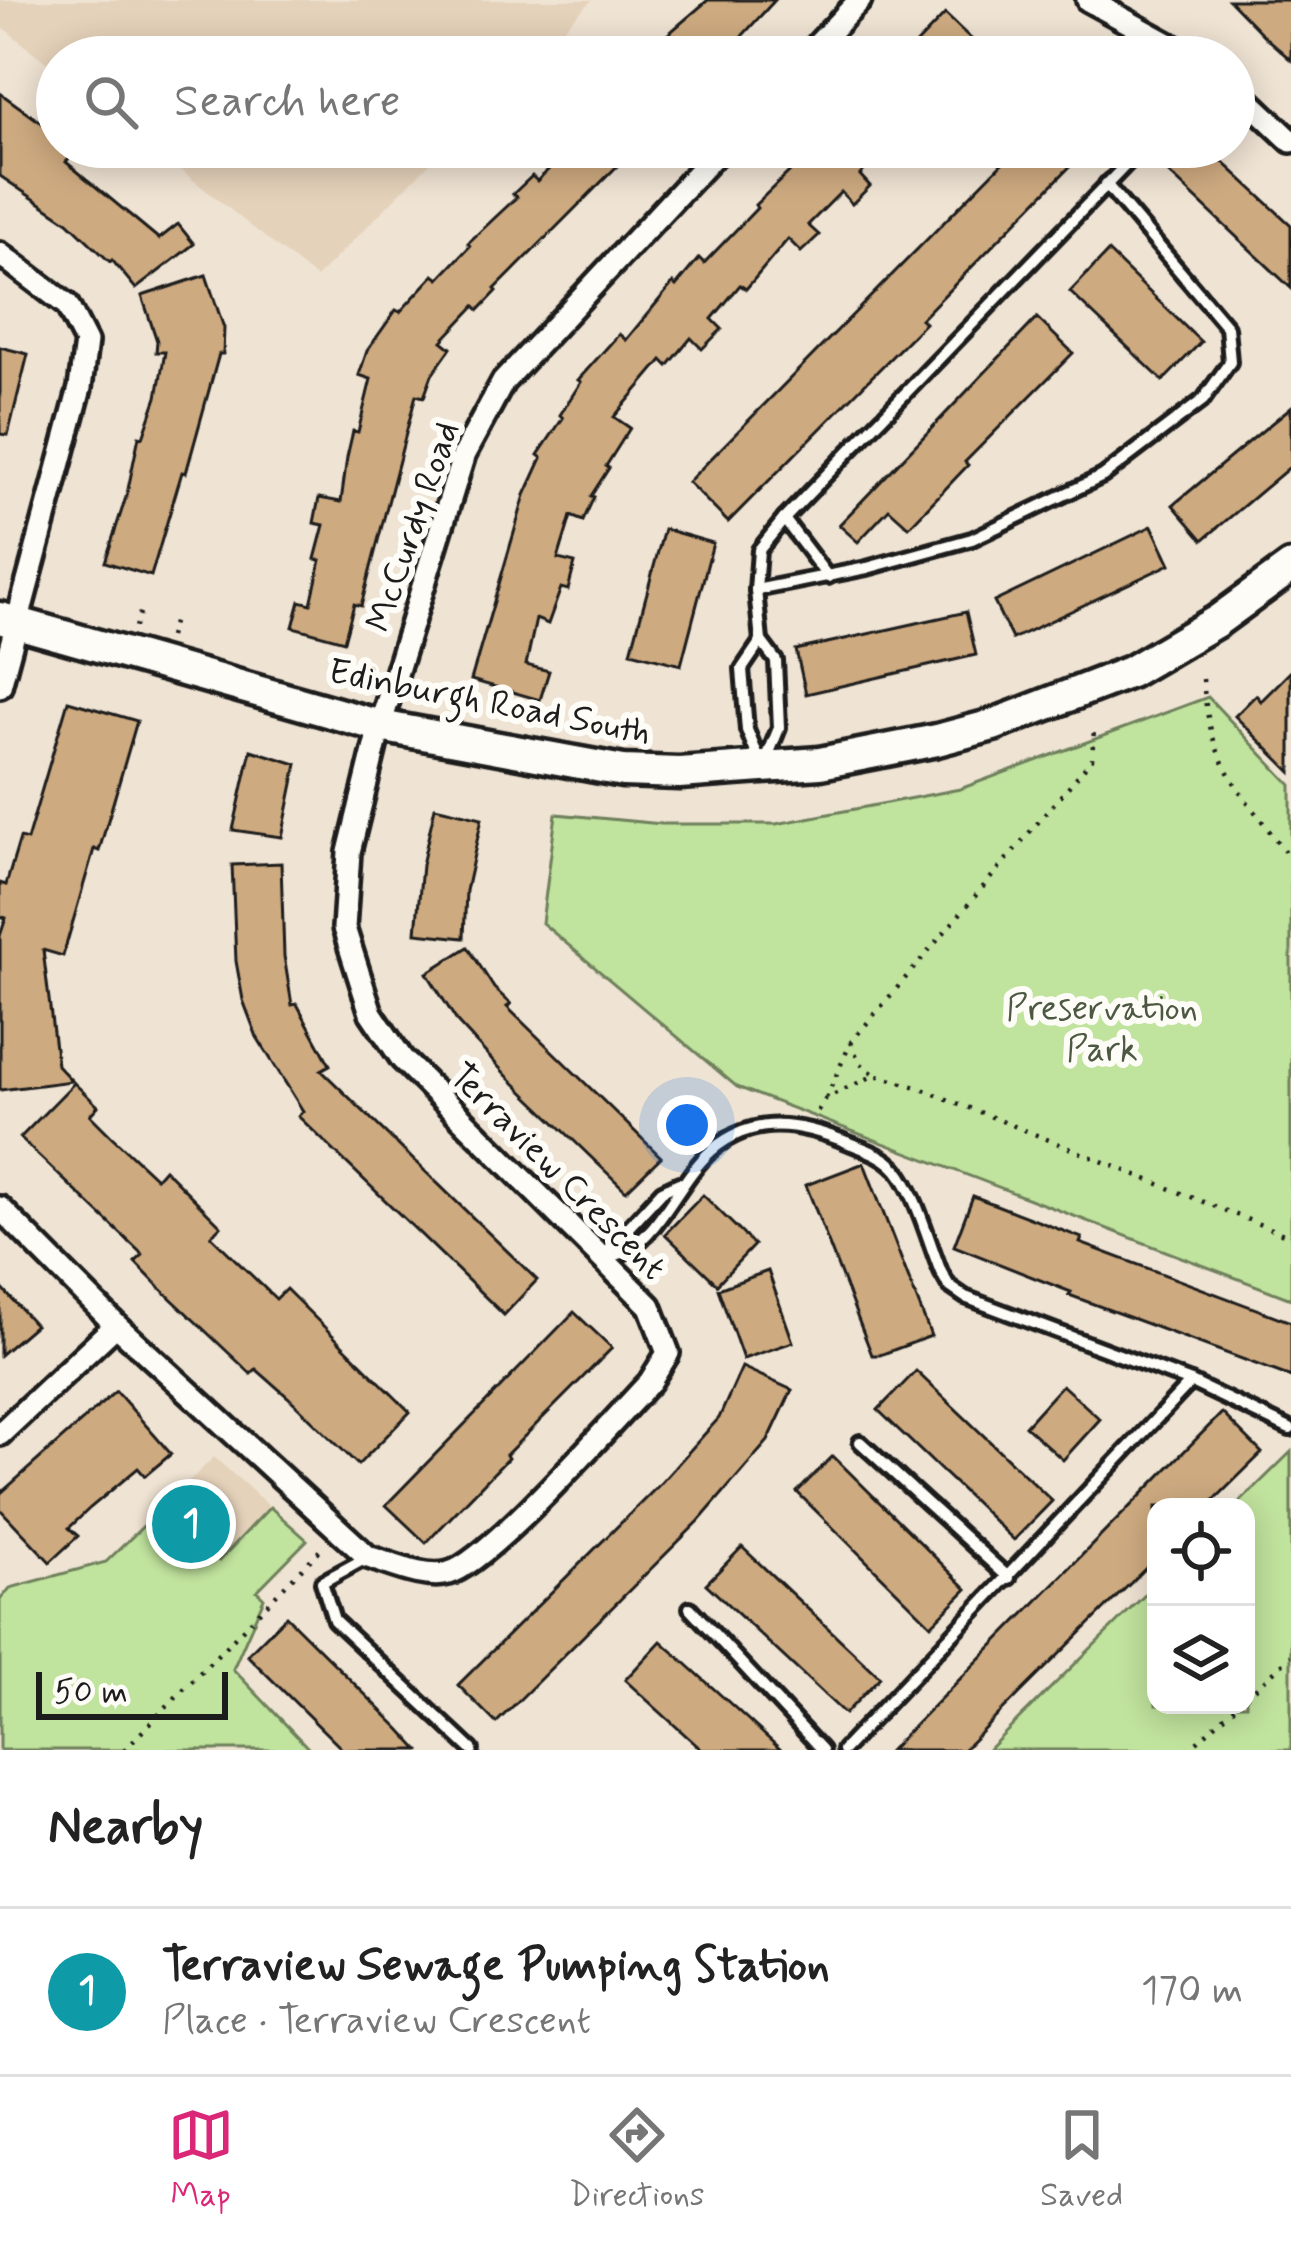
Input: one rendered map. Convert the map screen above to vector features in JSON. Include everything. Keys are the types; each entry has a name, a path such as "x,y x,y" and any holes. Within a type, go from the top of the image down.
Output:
{"main road":[{"name":"Edinburgh Road South","path":"9,620 380,726 623,771 763,769 820,763 993,725 1130,672 1217,621 1291,567"}],"street":[{"path":"826,36 860,0"},
{"path":"1088,0 1154,36"},
{"path":"1255,107 1291,141"},
{"name":"McCurdy Road","path":"380,726 464,454 502,382 702,168"},
{"path":"0,254 67,305 86,342 80,388 9,620 0,686"},
{"name":"Terraview Crescent","path":"0,1208 116,1325 368,1557 409,1569 449,1574 489,1548 650,1382 668,1353 650,1306 402,1059 371,1012 344,928 349,852 380,726"},
{"path":"0,1434 116,1325"}],"lane":[{"path":"763,769 778,728 776,662 761,641 756,590 759,550 1122,168"},
{"path":"756,590 828,577 972,539 1103,476 1203,400 1230,362 1227,327 1106,184"},
{"path":"784,519 828,577"},
{"path":"761,641 742,670 747,730 763,769"},
{"path":"600,1259 628,1251 671,1204 681,1183 713,1150 743,1130 778,1124 813,1129 885,1157 901,1174 941,1272 949,1286 965,1298 1191,1382 1290,1429"},
{"path":"843,1750 1191,1382"},
{"path":"860,1442 1009,1578"},
{"path":"368,1557 322,1582 334,1620 472,1750"},
{"path":"690,1608 823,1750"}],"path":[{"path":"134,629 141,610"},
{"path":"169,639 174,619"},
{"path":"1203,679 1207,720 1224,771 1291,861"},
{"path":"813,1129 851,1042 1092,759 1094,730"},
{"path":"851,1042 859,1062 874,1075 1291,1237"},
{"path":"826,1098 874,1075"},
{"path":"124,1750 339,1530"},
{"path":"1255,1689 1291,1656"},
{"path":"1188,1750 1228,1714"}],"shaded area":[{"path":"0,0 592,0 556,36 36,36 36,54 0,25"},
{"path":"178,168 425,168 316,278"},
{"path":"214,1457 270,1507 219,1562 162,1508"}],"green space":[{"name":"Preservation Park","path":"1208,697 1291,785 1291,1299 737,1087 542,923 556,814 662,824 776,824 960,789"},
{"path":"1291,1452 1291,1750 988,1750 1147,1593 1147,1714 1255,1714 1255,1498 1244,1498"},
{"path":"270,1507 307,1540 257,1591 264,1598 233,1669 310,1750 0,1750 0,1600 10,1588 106,1562 162,1508 219,1561"}],"building":[{"path":"708,0 775,0 742,36 666,36"},
{"path":"1229,0 1291,0 1291,60 1267,39"},
{"path":"945,14 968,36 924,36"},
{"path":"0,93 36,119 36,168 73,168 159,239 178,224 194,244 136,289 112,260 68,222 0,176"},
{"path":"550,168 615,168 479,310 475,306 442,341 451,348 432,375 424,397 416,395 361,606 354,604 344,641 293,627 300,601 311,604 321,560 315,559 324,525 314,523 319,498 341,502 353,431 358,432 371,379 359,375 367,351 396,310 400,312 434,275 439,279 532,176 537,181"},
{"path":"793,168 866,168 860,175 870,186 852,204 841,192 808,225 819,235 801,252 788,239 746,289 740,285 712,319 722,329 702,349 691,338 668,366 662,360 614,417 630,428 606,466 583,521 571,516 558,559 575,563 568,590 561,588 548,624 536,619 526,665 549,671 540,700 471,680 525,495 542,458 538,455 563,418 560,415 578,380 619,334 626,340 699,258 704,263"},
{"path":"997,168 1068,168 921,319 925,323 728,522 688,482"},
{"path":"1163,168 1230,168 1291,225 1291,288"},
{"path":"1108,252 1201,342 1163,381 1070,292"},
{"path":"206,275 224,328 223,354 219,354 151,576 105,562 139,436 143,437 157,397 165,352 156,352 157,341 142,296"},
{"path":"1037,318 1073,353 965,462 968,465 909,527 889,509 858,542 839,525"},
{"path":"0,347 28,354 8,435 0,434"},
{"path":"1291,407 1291,466 1203,540 1173,505"},
{"path":"1152,526 1170,564 1012,639 994,602"},
{"path":"664,529 713,543 681,665 631,652"},
{"path":"966,612 976,655 806,694 796,650"},
{"path":"1291,671 1291,772 1235,716 1256,695 1261,701"},
{"path":"68,701 137,721 63,956 43,950 57,1065 72,1081 0,1090 0,936 6,918 0,916 0,883 6,885 20,838 27,840"},
{"path":"251,750 297,764 282,837 233,830"},
{"path":"435,807 482,818 466,891 464,938 416,933 422,865"},
{"path":"281,863 284,956 292,1005 297,1004 330,1065 321,1070 537,1280 504,1315 298,1116 303,1111 257,1037 243,1000 236,961 232,865"},
{"path":"468,947 494,988 511,1004 507,1007 661,1157 626,1191 458,1023 427,973"},
{"path":"74,1083 98,1106 90,1115 112,1137 156,1178 164,1169 221,1226 211,1236 276,1299 286,1289 410,1412 358,1465 288,1397 256,1369 251,1374 160,1288 135,1262 143,1255 20,1138"},
{"path":"864,1163 931,1336 880,1355 872,1355 806,1185"},
{"path":"703,1195 754,1245 717,1284 665,1234"},
{"path":"973,1196 1082,1238 1080,1243 1291,1322 1291,1377 1069,1295 1071,1292 954,1246"},
{"path":"768,1271 793,1342 743,1359 718,1289"},
{"path":"0,1286 35,1325 0,1355"},
{"path":"574,1312 612,1348 426,1543 386,1505"},
{"path":"742,1367 792,1390 768,1441 699,1521 496,1723 458,1685 659,1485 719,1418"},
{"path":"916,1371 1052,1501 1014,1540 878,1410"},
{"path":"1062,1385 1100,1419 1063,1460 1025,1426"},
{"path":"116,1391 171,1454 145,1476 138,1468 90,1508 69,1528 78,1536 50,1562 0,1509 0,1494"},
{"path":"1222,1413 1262,1453 1216,1498 1147,1498 1147,1567 963,1750 890,1750"},
{"path":"833,1456 967,1589 931,1625 797,1492"},
{"path":"190,1495 210,1514 191,1533 171,1514"},
{"path":"742,1547 880,1677 845,1714 706,1584"},
{"path":"286,1616 419,1750 343,1750 247,1655"},
{"path":"661,1641 781,1750 702,1750 625,1680"}],"place":[{"name":"Terraview Sewage Pumping Station","path":"191,1524"}]}
